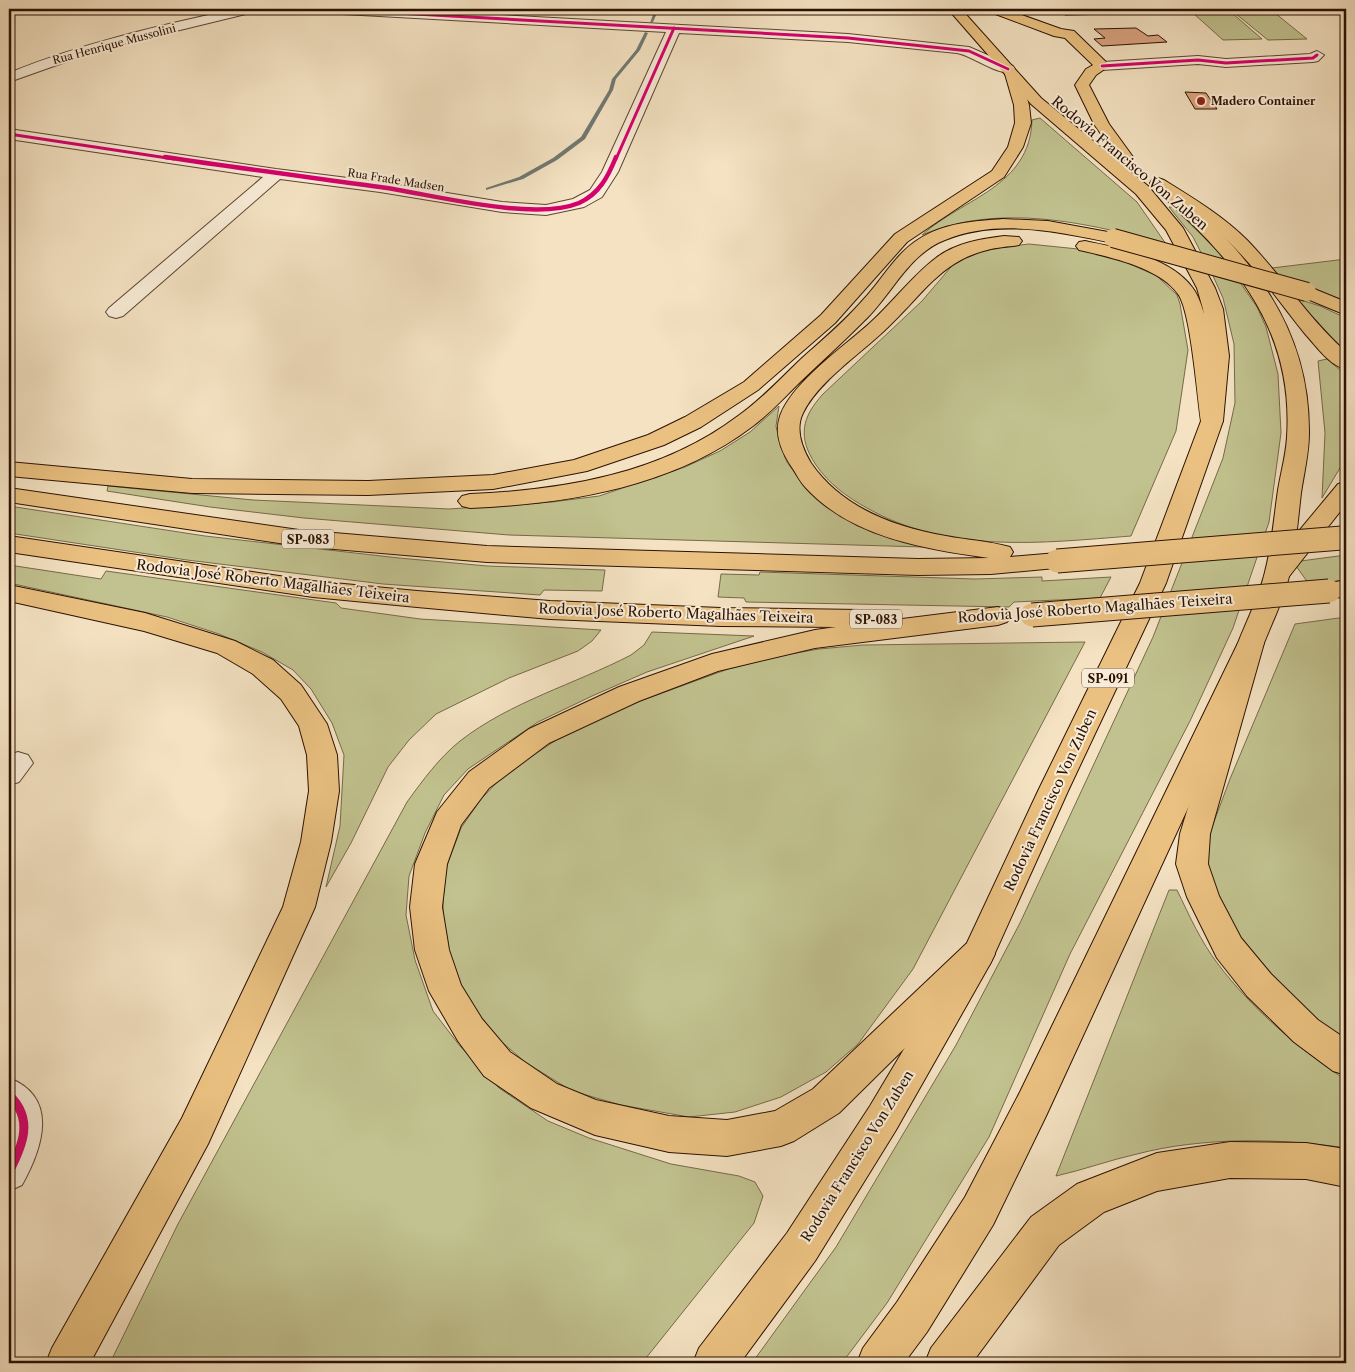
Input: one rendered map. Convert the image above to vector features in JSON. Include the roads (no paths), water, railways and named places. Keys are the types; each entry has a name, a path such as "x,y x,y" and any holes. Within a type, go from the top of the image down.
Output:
{"main road":[{"path":"994,9 1059,33 1069,34 1102,66 1091,72 1082,85 1102,124 1125,157"},
{"name":"Rodovia Francisco Von Zuben","path":"714,1363 801,1247 883,1118 978,954 1153,582 1212,421 1219,356 1213,308 1206,288 1174,228 1142,190 1036,100 965,15"},
{"name":"Rodovia Francisco Von Zuben","path":"878,1363 912,1318 979,1211 1033,1104 1251,643 1278,573 1298,432 1297,391 1282,330 1263,296 1240,262 1198,217 1053,99 965,15"},
{"path":"192,486 368,488 493,482 579,466 656,440 693,422 751,386 828,319 901,238 998,174 1008,163 1017,145 1024,118 1010,71"},
{"path":"1158,183 1223,227 1239,242 1258,262 1329,349 1346,363"},
{"path":"9,469 304,496 428,501 481,501 584,490 663,466 702,448 740,426 866,309 918,246 938,236 984,225 1018,224 1076,230 1113,238 1307,292 1346,309"},
{"path":"1057,561 925,540 898,533 866,520 825,493 802,468 792,449 788,429 793,412 808,390 878,326 942,262 952,255 977,246 1006,241 1048,240 1107,251 1129,258 1158,270 1184,289 1196,318 1212,421"},
{"path":"1278,573 1346,489"},
{"name":"SP-083","path":"9,494 299,538 487,554 918,567 991,566 1344,538"},
{"name":"Rodovia José Roberto Magalhães Teixeira","path":"9,544 313,589 550,610 721,617 877,619 1032,615 1340,590"},
{"path":"9,593 145,622 226,647 263,667 291,692 313,724 322,755 324,791 316,842 299,907 195,1131 67,1363"},
{"path":"978,954 826,1101 781,1128 727,1138 669,1134 595,1117 544,1096 497,1064 470,1030 446,991 432,950 426,907 431,864 448,820 479,780 539,736 629,694 712,663 815,639 998,616"},
{"path":"1251,643 1194,834 1192,864 1203,897 1229,948 1259,985 1306,1031 1346,1060"},
{"path":"946,1363 1045,1231 1090,1198 1157,1172 1230,1160 1306,1161 1346,1168"}],"street":[{"name":"Rua Henrique Mussolini","path":"9,78 34,67 91,48 250,9"},
{"path":"321,9 367,9 928,45 969,51 1010,71"},
{"path":"928,45 960,39 965,15"},
{"name":"Rua Frade Madsen","path":"9,134 276,174 380,187 502,207 546,210 578,202 596,193 610,172 674,28"},
{"path":"1102,66 1198,60 1226,63 1324,56"},
{"path":"9,65 34,67"},
{"path":"116,312 276,174"},
{"path":"9,1095 16,1100 26,1126 15,1161 9,1172"}],"waterway":[{"path":"651,22 657,9"},
{"path":"488,189 521,178 555,159 583,138 611,90 614,79 638,50 646,33"}],"place":[{"name":"Madero Container","path":"1201,101"}]}
